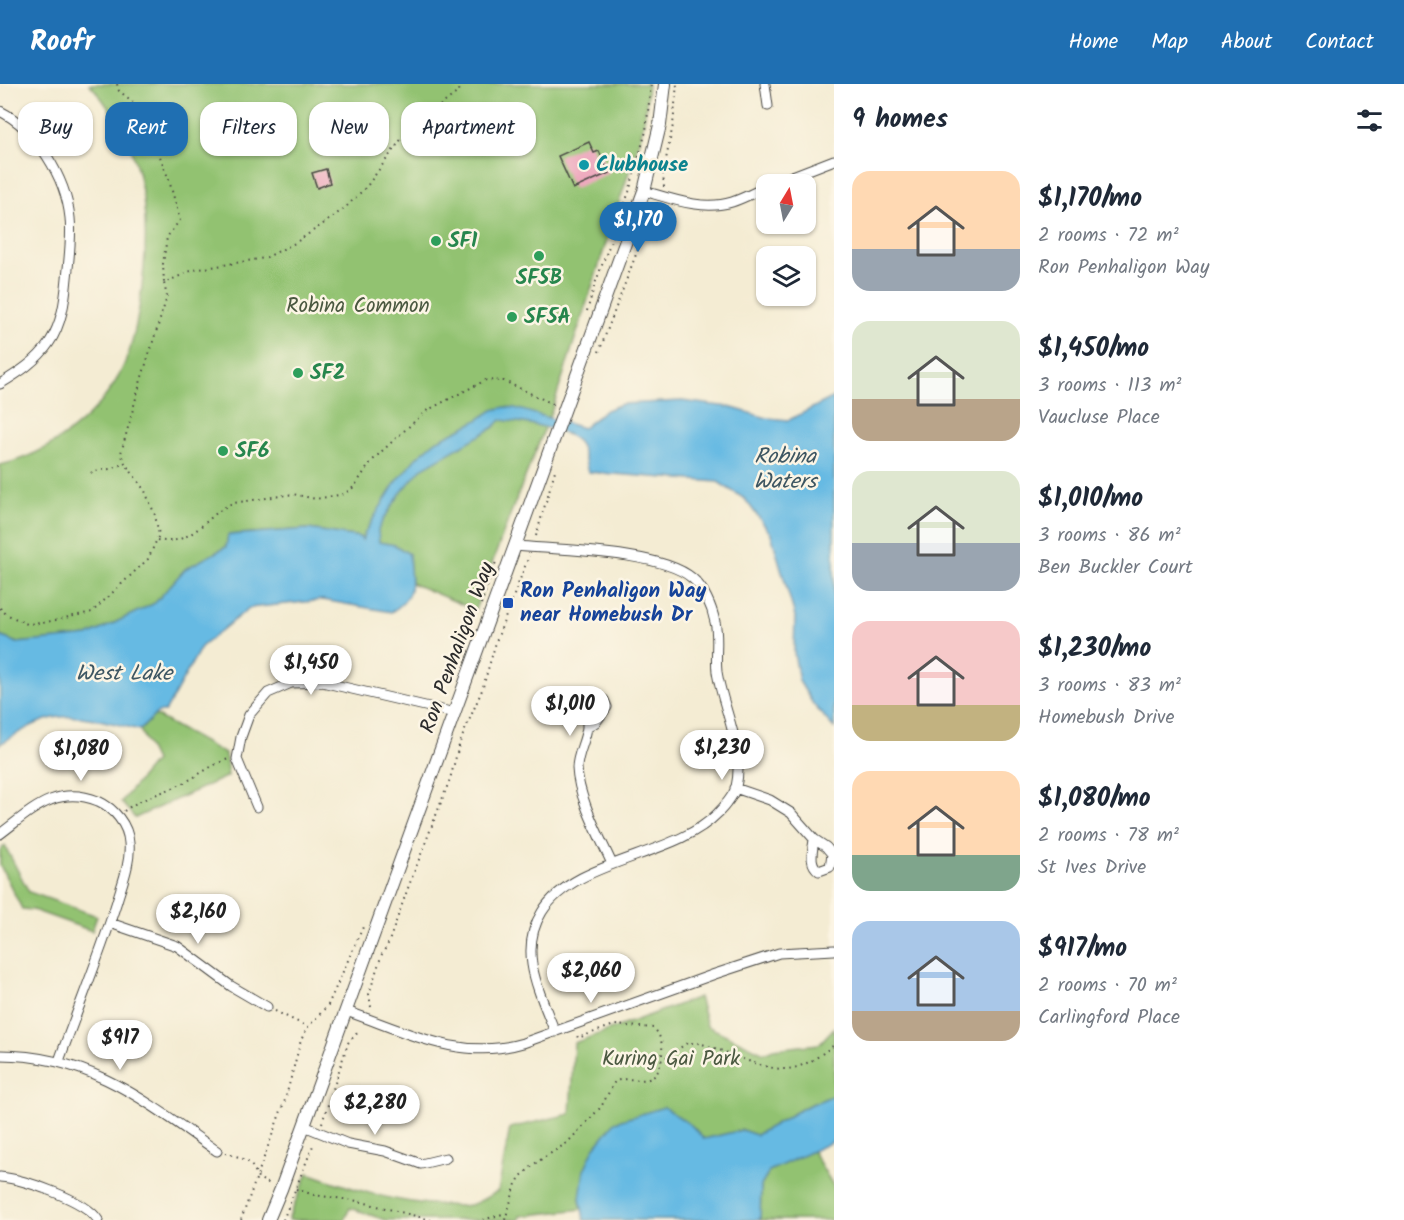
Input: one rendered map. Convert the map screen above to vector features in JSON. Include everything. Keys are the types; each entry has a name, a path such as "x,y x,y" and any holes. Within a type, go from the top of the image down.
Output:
{"street":[{"name":"Ron Penhaligon Way","path":"268,1220 456,713 644,191 660,125 665,84"},
{"path":"765,84 768,106"},
{"path":"0,111 9,115 42,145 61,183 70,218 64,306 54,333 48,345 24,369 0,384"},
{"path":"798,174 834,160"},
{"path":"644,191 692,204 712,205 730,202 756,191"},
{"path":"516,546 632,557 663,563 692,578 706,596 716,622 717,669 722,699 737,746 735,788 718,812 700,827 669,843 612,864 576,882 554,897 537,921 531,942 531,964 555,1032"},
{"path":"257,807 237,759 241,737 249,715 268,693 291,683 322,682 456,713"},
{"path":"587,728 577,767 582,793 612,864"},
{"path":"735,788 770,800 791,813 814,839"},
{"path":"0,834 42,803 60,796 80,796 100,802 118,816 128,834 129,850 123,880 110,923 59,1061"},
{"path":"110,923 177,946 231,986 267,1007"},
{"path":"346,1011 446,1046 474,1050 509,1048 779,953 834,950"},
{"path":"0,1054 17,1054 59,1061 98,1074 139,1096 217,1151"},
{"path":"304,1126 348,1144 385,1151 421,1164 446,1158"},
{"path":"0,1177 27,1182 74,1201 90,1211 98,1220"}],"path":[{"path":"0,608 6,614 27,624 92,612 148,559 159,535 152,507 145,491 125,463 121,453 167,297 164,264 167,237 180,220 169,180 151,133 150,114 119,91 117,84"},
{"path":"164,283 193,270 265,258 295,243 327,222 367,186 408,130 458,92 459,84"},
{"path":"586,314 629,192 646,131 651,84"},
{"path":"664,187 663,174 673,125 677,84"},
{"path":"598,354 654,207 659,202"},
{"path":"157,540 178,539 196,532 226,506 233,503 293,494 316,499 344,494 354,487 370,462 426,411 486,380 511,384 557,406 560,398"},
{"path":"91,473 125,463"},
{"path":"536,536 557,465"},
{"path":"478,611 499,554"},
{"path":"371,1007 369,994 382,954 388,944 450,779 460,742 482,690 497,639 529,556"},
{"path":"118,816 145,798 179,785 218,762 237,759"},
{"path":"242,1220 285,1100 301,1040 308,1027 328,1005 366,919"},
{"path":"267,1007 308,1027"},
{"path":"505,1220 521,1176 537,1162 567,1143 602,1107 615,1082 622,1079 643,1081 654,1076 661,1067 661,1036 654,1028 614,1025 578,1038 574,1025"},
{"path":"322,1123 348,1043 356,1034 361,1033"},
{"path":"661,1061 687,1043 698,1043 763,1065 792,1068 821,1055 834,1045"},
{"path":"284,1220 314,1143"},
{"path":"217,1151 240,1157 253,1165 258,1178 281,1190"},
{"path":"296,1189 314,1195 358,1201 431,1220"},
{"path":"483,1220 506,1213"}],"green space":[{"name":"Robina Common","path":"89,84 648,84 641,135 552,410 475,610 411,583 409,554 362,541 360,537 308,529 228,535 226,547 185,569 155,603 88,636 17,643 0,636 0,465 19,460 38,451 73,429 89,415 115,383 133,339 144,270 143,198 133,156 188,156 188,102 105,104"},
{"path":"155,715 225,754 228,776 135,818 121,802 155,761 140,730"},
{"path":"5,846 29,892 97,916 92,931 33,910 22,909 0,865 0,850"},
{"name":"Kuring Gai Park","path":"699,997 707,1026 764,1053 773,1049 819,1044 834,1028 834,1095 807,1106 756,1135 742,1130 704,1139 692,1126 580,1198 582,1209 520,1216 519,1220 385,1220 350,1208 344,1220 288,1220 308,1173 359,1190 410,1202 466,1206 480,1201 498,1191 510,1128 570,1114 574,1043"},
{"path":"812,1150 834,1187 834,1220 760,1220 761,1186 769,1171"}],"water":[{"path":"834,397 834,728 813,704 799,681 794,653 795,616 771,534 745,499 718,482 588,472 580,445 575,439 556,430 501,420 493,428 421,469 400,494 383,520 378,530 379,542 395,545 409,554 411,580 409,594 400,606 391,612 323,600 249,608 201,647 165,712 158,712 140,730 90,718 60,717 21,731 0,744 0,636 17,643 88,636 155,603 185,569 226,547 228,535 308,529 360,537 362,540 394,485 416,458 436,441 493,410 505,407 515,408 583,428 606,410 622,404 682,401 729,407 767,418 789,420"},
{"path":"834,1095 834,1141 769,1171 761,1186 760,1220 584,1220 580,1198 584,1170 594,1148 615,1122 664,1107 692,1126 704,1139 742,1130 756,1135 807,1106"}],"building":[{"name":"Clubhouse","path":"589,142 594,153 599,151 609,173 573,189 558,156"},
{"path":"326,169 330,183 317,188 312,173"}],"place":[{"name":"Clubhouse","path":"584,165"},
{"name":"SF1","path":"436,241"},
{"name":"SF5B","path":"539,256"},
{"name":"SF5A","path":"512,317"},
{"name":"SF2","path":"298,373"},
{"name":"SF6","path":"223,451"},
{"name":"Ron Penhaligon Way near Homebush Dr","path":"508,603"}],"water label":[{"name":"Robina Waters","path":"785,470"},
{"name":"West Lake","path":"124,674"}]}
